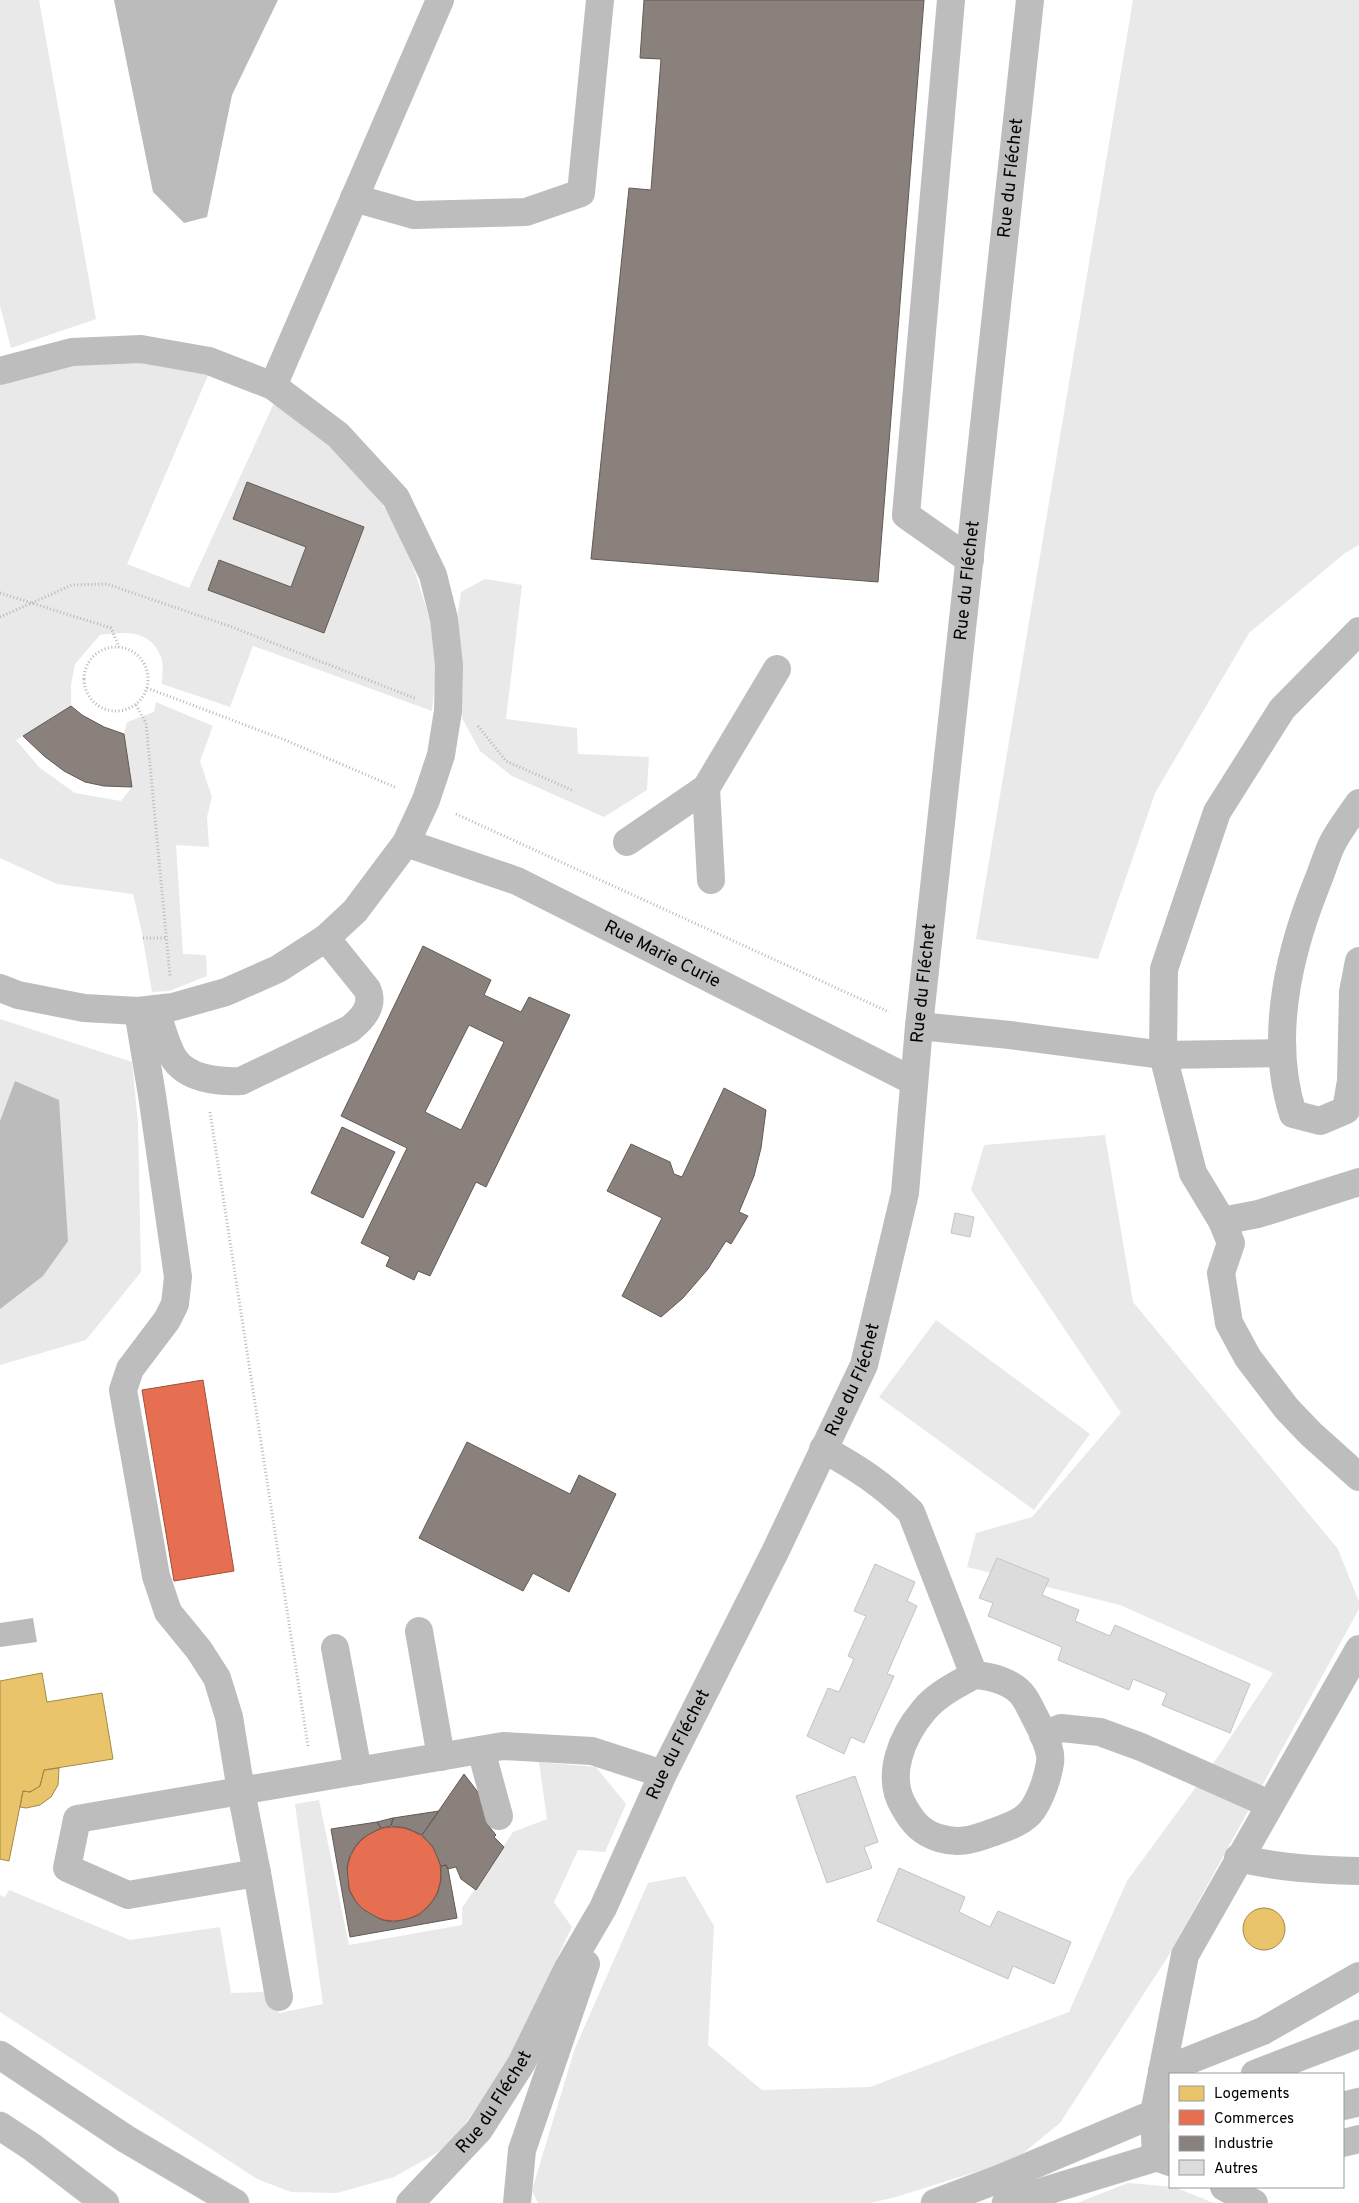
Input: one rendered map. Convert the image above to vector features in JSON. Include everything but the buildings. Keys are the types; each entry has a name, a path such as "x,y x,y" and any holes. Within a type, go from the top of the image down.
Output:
{"main road":[{"path":"272,386 440,0"},
{"path":"354,198 414,215 526,212 580,194 600,0"},
{"path":"951,0 906,515 970,560"},
{"name":"Rue du Fléchet","path":"410,2203 430,2184 484,2122 521,2064 568,1968 603,1908 662,1774 775,1552 864,1365 905,1193 913,1081 1030,0"},
{"path":"0,371 72,352 141,349 209,360 272,386 338,435 396,498 433,575 444,619 449,665 448,711 441,755 426,800 406,843 355,911 326,938 278,969 226,992 155,1009 84,1008 18,995 0,988"},
{"path":"1359,631 1282,709 1217,812 1164,970 1163,1055 1193,1173 1222,1221 1231,1243 1222,1273 1229,1323 1248,1358 1288,1409 1310,1434 1359,1477"},
{"path":"627,842 706,788 777,669"},
{"path":"706,788 711,880"},
{"path":"1359,803 1332,844 1302,921 1288,974 1282,1053 1287,1095 1293,1114 1320,1121 1346,1110 1351,1081 1353,992 1359,961"},
{"name":"Rue Marie Curie","path":"406,843 517,881 913,1081"},
{"path":"155,1009 173,1058 187,1071 205,1078 224,1082 241,1081 350,1030 362,1019 368,1007 370,997 367,989 326,938"},
{"path":"155,1009 152,1095 178,1277 175,1304 167,1320 130,1369 123,1390 156,1576 168,1612 199,1650 217,1678 229,1717 279,1997"},
{"path":"919,1026 1010,1035 1163,1055 1282,1053"},
{"path":"1222,1221 1258,1214 1359,1182"},
{"path":"823,1449 863,1471 911,1512 974,1675"},
{"path":"419,1631 441,1756"},
{"path":"334,1648 358,1771"},
{"path":"1006,2203 1165,2157 1162,2071 1185,1955 1238,1858 1359,1650"},
{"path":"974,1675 1005,1682 1023,1695 1047,1741 1051,1762 1044,1784 1032,1810 1017,1823 968,1842 940,1839 921,1830 898,1797 895,1778 899,1754 924,1709 948,1690 974,1675"},
{"path":"1043,1735 1061,1728 1100,1732 1269,1804"},
{"path":"257,1873 128,1895 67,1868 77,1819 503,1746 592,1751 662,1774"},
{"path":"481,1750 499,1816"},
{"path":"1238,1858 1271,1866 1303,1870 1359,1871"},
{"name":"Rue du Fléchet","path":"517,2203 522,2150 589,1956 603,1908"},
{"path":"1162,2071 1263,2031 1359,1976"},
{"path":"1258,2073 1359,2034"},
{"path":"0,2055 126,2138 235,2203"},
{"path":"1344,2106 1359,2102"},
{"path":"935,2203 1004,2178 1162,2110"},
{"path":"0,2126 32,2147 105,2203"},
{"path":"1344,2143 1359,2139"},
{"path":"1226,2188 1254,2203"}],"path":[{"path":"0,617 72,584 107,584 232,627 448,711 471,716 506,761 574,791"},
{"path":"0,593 111,628 120,647"},
{"path":"120,647 131,651 142,659 147,670 147,688 136,705 124,711 112,712 100,708 90,699 84,688 83,676 87,663 95,654 107,648 120,647"},
{"path":"136,705 146,723 166,938 155,1009"},
{"path":"143,938 166,938"},
{"path":"205,1078 314,1779"}],"shaded area":[{"path":"0,0 39,0 96,319 11,348 0,306"},
{"path":"114,0 278,0 232,95 207,217 184,223 153,192"},
{"path":"1133,0 1359,0 1359,545 1345,553 1249,633 1155,793 1098,959 976,939"},
{"path":"79,362 149,362 209,373 127,564 189,588 274,403 348,460 391,516 415,572 430,620 436,669 432,711 253,646 230,707 162,684 162,660 150,641 135,634 118,633 100,635 75,664 71,685 71,706 16,740 40,768 75,793 121,801 132,787 124,734 127,722 154,712 156,702 213,726 200,761 212,797 207,817 209,847 176,845 183,954 206,955 207,976 169,991 152,992 133,894 57,884 0,858 0,385 34,371"},
{"path":"485,579 522,585 506,719 577,728 578,754 649,757 647,790 604,817 512,776 480,751 462,718 458,613 461,592"},
{"path":"0,1019 132,1062 138,1123 141,1272 86,1340 0,1365"},
{"path":"15,1081 59,1100 68,1241 43,1276 0,1309 0,1121"},
{"path":"1105,1135 1133,1302 1338,1549 1359,1602 1359,1609 1169,1955 1060,2123 1016,2159 896,2197 870,2203 538,2203 532,2190 575,2048 648,1883 685,1876 714,1926 708,2045 762,2090 870,2087 1069,2012 1127,1881 1217,1758 1273,1673 1120,1605 967,1567 976,1533 1032,1517 1121,1413 971,1190 984,1145"},
{"path":"936,1320 1090,1434 1034,1510 879,1397"},
{"path":"33,1618 37,1642 0,1647 0,1623"},
{"path":"539,1762 596,1767 626,1804 605,1852 578,1850 554,1902 572,1927 505,2067 465,2124 442,2150 394,2177 337,2193 291,2192 257,2179 0,2012 0,1895 5,1897 9,1890 130,1940 220,1927 231,1993 265,1992 279,2013 323,2004 295,1804 319,1800 349,1945 462,1925 462,1908 513,1832 547,1819"},
{"path":"1128,2183 1176,2188 1214,2203 1077,2203"}]}
